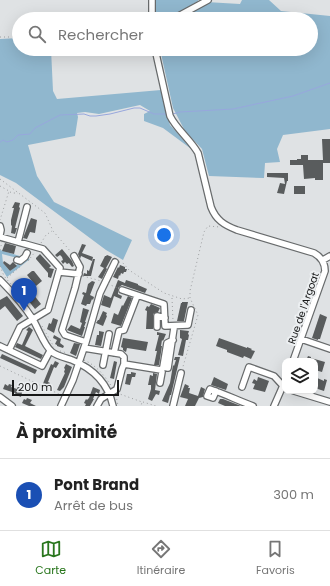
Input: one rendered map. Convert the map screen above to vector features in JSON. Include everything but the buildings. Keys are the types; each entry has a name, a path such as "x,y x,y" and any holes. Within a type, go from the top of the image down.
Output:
{"street":[{"path":"152,0 152,12"},
{"path":"186,12 208,0"},
{"path":"157,56 170,116 175,125 195,147 198,153 214,214 218,220 226,226 314,253 320,256 323,260 330,256"},
{"path":"18,242 27,207"},
{"path":"0,226 1,237 45,250 60,268 48,310 20,327 9,350"},
{"path":"17,260 20,261 27,253"},
{"path":"74,256 80,267 79,274 62,330 63,333 85,345 121,354 124,357 124,364 114,391 113,406"},
{"name":"Rue de l'Argoat","path":"295,358 325,271 323,260"},
{"path":"61,406 80,361 98,300 115,262"},
{"path":"59,272 79,274"},
{"path":"0,274 0,278 34,318 50,351 55,354 80,361 97,374 104,384 114,391"},
{"path":"122,290 164,304 165,326 188,325 191,310"},
{"path":"114,353 118,330 124,330 137,296"},
{"path":"157,327 156,316 165,318"},
{"path":"124,364 162,369 168,368 173,340 173,326"},
{"path":"103,365 109,334"},
{"path":"301,339 330,348"},
{"path":"0,346 42,366 50,351"},
{"path":"242,387 249,367 274,376 282,384"},
{"path":"160,383 162,369"},
{"path":"173,406 181,373"},
{"path":"274,406 282,390"},
{"path":"97,406 101,399 114,391"},
{"path":"216,391 253,406"},
{"path":"304,394 330,402"},
{"path":"0,397 12,406"}],"path":[{"path":"0,37 12,37"},
{"path":"0,179 45,213 53,230 74,256"},
{"path":"0,186 13,193 19,193"},
{"path":"0,220 9,191"},
{"path":"181,373 198,315 190,298 190,291 204,232 208,226 226,226"},
{"path":"39,248 46,235 53,230"},
{"path":"0,250 1,237"},
{"path":"115,262 123,263 129,270 172,297 182,299 190,298"},
{"path":"0,266 4,276 18,293"},
{"path":"79,274 105,282 122,290"},
{"path":"172,297 173,326"},
{"path":"34,318 54,348 70,355"},
{"path":"80,361 97,368 103,374 114,391 118,406"},
{"path":"0,366 66,397"},
{"path":"114,391 156,406"},
{"path":"141,406 142,402"}],"shaded area":[{"path":"156,0 198,0 180,12 156,12"},
{"path":"242,0 269,0 281,11 291,12 191,12 206,2 240,4"},
{"path":"318,15 330,16 330,129 283,135 277,149 280,162 265,163 264,178 209,176 202,149 185,131 173,108 162,56 318,56"},
{"path":"12,38 12,56 51,56 53,91 57,99 161,90 170,125 194,151 163,128 144,121 144,114 150,111 140,105 99,114 85,112 77,113 78,117 75,136 28,145 37,176 54,202 132,240 123,260 106,250 16,183 0,175 0,39"},
{"path":"0,250 23,257 21,259 2,254 3,263 10,271 25,257 30,259 7,277 0,266"}],"waterway":[{"path":"173,114 180,112 233,109 293,96 330,83"},
{"path":"0,142 3,140 7,142 13,140 18,135 30,134 35,128 60,115 84,114 96,116 134,108 140,108 154,114 167,114"}],"place":[{"name":"Pont Brand","path":"24,311"}]}
